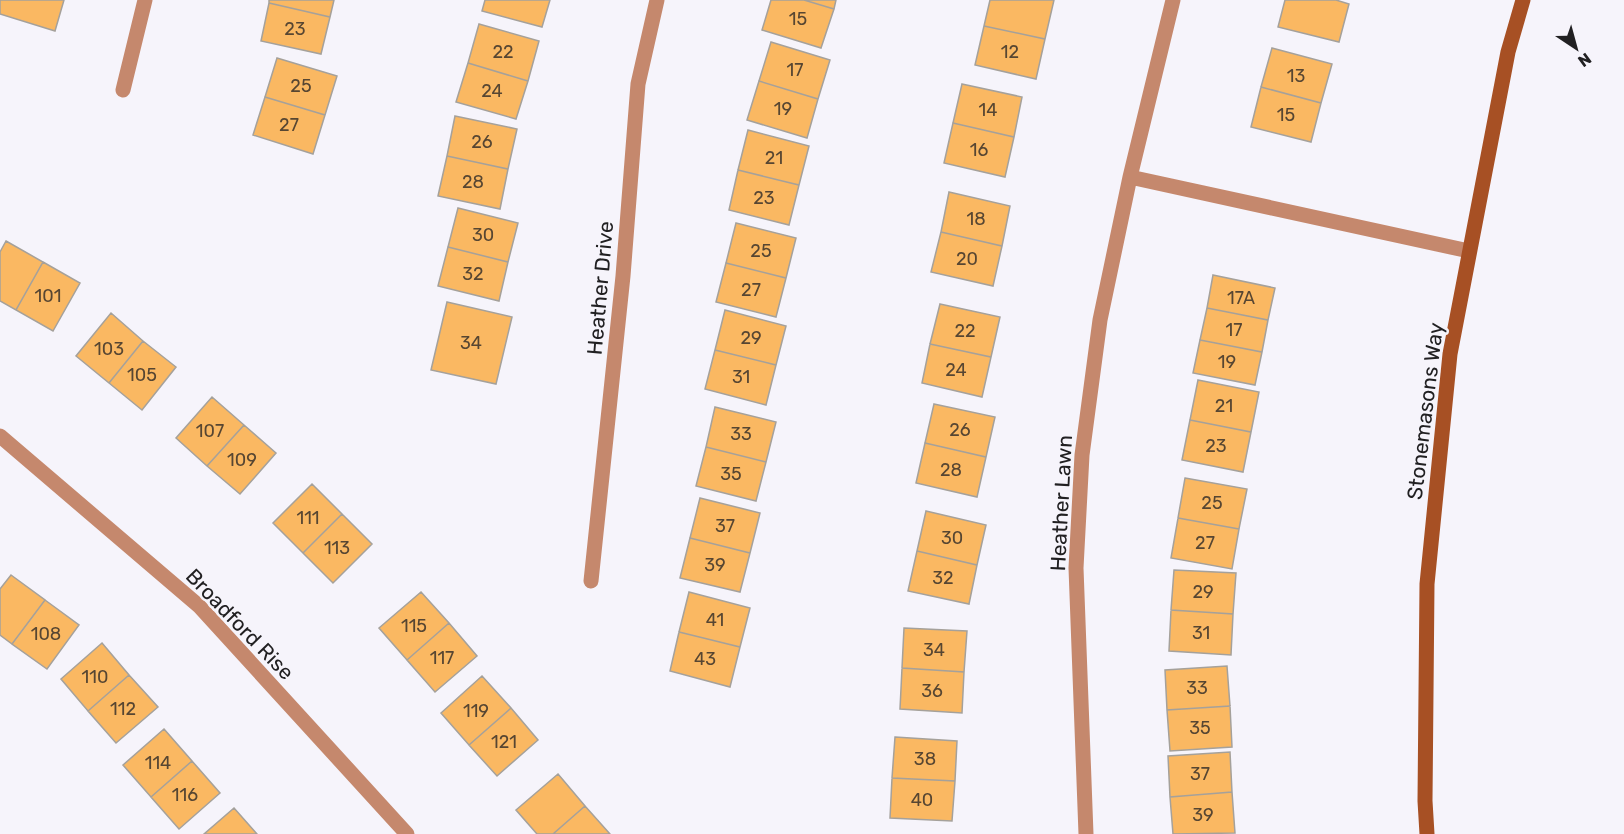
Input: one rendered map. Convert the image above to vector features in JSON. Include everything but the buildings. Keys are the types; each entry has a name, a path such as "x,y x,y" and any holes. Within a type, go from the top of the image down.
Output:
{"street":[{"path":"123,90 145,0"},
{"name":"Heather Drive","path":"591,581 623,276 638,84 657,0"},
{"name":"Heather Lawn","path":"1086,834 1076,568 1082,455 1100,321 1130,177 1173,0"},
{"name":"Stonemasons Way","path":"1427,834 1425,801 1427,584 1450,354 1508,52 1522,0"},
{"path":"1130,177 1469,251"},
{"name":"Broadford Rise","path":"0,436 199,606 407,834"}]}
